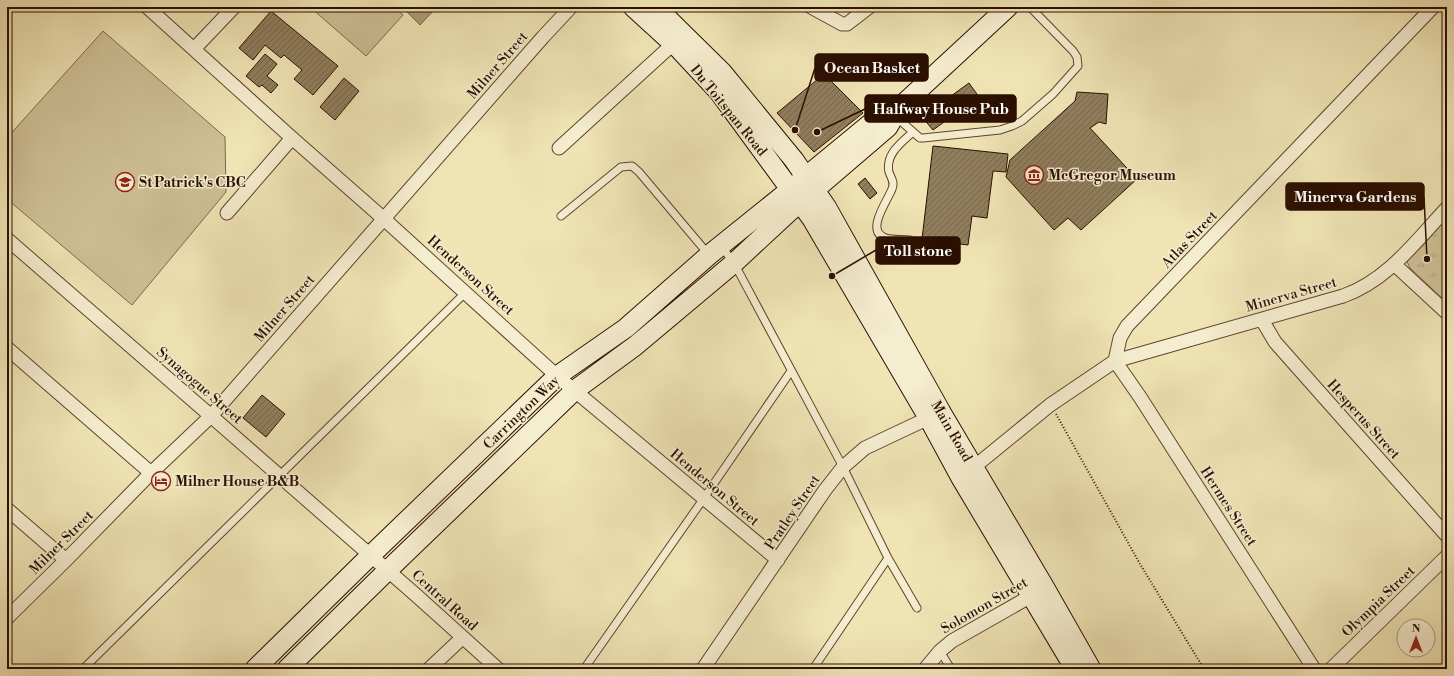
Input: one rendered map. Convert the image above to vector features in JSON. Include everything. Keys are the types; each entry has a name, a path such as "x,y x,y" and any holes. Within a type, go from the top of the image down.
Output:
{"street":[{"name":"Henderson Street","path":"148,7 292,138 466,292 557,376 778,560"},
{"path":"194,49 234,7"},
{"name":"Milner Street","path":"7,618 151,473 211,416 542,37 571,7"},
{"name":"Du Toitspan Road","path":"633,7 711,60 794,160 803,190"},
{"name":"Du Toitspan Road","path":"656,7 678,38"},
{"path":"811,7 842,24 847,24 869,7"},
{"path":"803,190 877,118 894,112 1008,7"},
{"name":"Atlas Street","path":"1115,361 1120,338 1128,326 1433,7"},
{"path":"559,148 678,38"},
{"path":"227,213 292,138"},
{"name":"Carrington Way","path":"255,669 557,376 626,328 715,250 803,190"},
{"name":"Carrington Way","path":"287,669 575,390 636,346 734,263 803,190"},
{"name":"Main Road","path":"803,190 828,208 935,416 1038,592 1091,669"},
{"name":"Minerva Street","path":"1115,361 1353,293 1376,279 1394,264 1447,208"},
{"name":"Synagogue Street","path":"7,239 371,555"},
{"path":"1394,264 1447,313"},
{"name":"Hesperus Street","path":"1262,320 1275,342 1447,536"},
{"path":"7,348 151,473"},
{"path":"967,472 1050,405 1115,361"},
{"name":"Hermes Street","path":"1115,361 1314,669"},
{"name":"Pratley Street","path":"703,669 842,467 865,448 935,416"},
{"path":"7,509 66,560"},
{"name":"Central Road","path":"371,555 498,669"},
{"name":"Olympia Street","path":"1331,669 1447,556"},
{"name":"Main Road","path":"1038,592 1074,669"},
{"name":"Solomon Street","path":"925,669 940,651 966,633 1038,592"},
{"path":"429,669 462,638"}],"lane":[{"path":"894,112 920,138 1000,130 1022,121 1057,89 1078,66 1077,57 1073,51 1030,7"},
{"path":"910,240 885,238 879,233 877,227 881,211 893,188 893,181 889,170 891,155 894,149 913,132"},
{"path":"561,216 621,167 632,166 715,250 734,263 792,371 888,558 917,608"},
{"path":"83,669 466,292"},
{"path":"584,669 792,371"},
{"path":"813,669 888,558"},
{"path":"940,651 951,669"}],"path":[{"path":"1050,405 1140,564 1204,669"}],"green space":[{"path":"310,7 393,7 403,15 366,56"},
{"name":"St Patrick's CBC","path":"103,31 225,137 226,192 132,305 7,199 7,138"},
{"path":"1447,215 1447,303 1410,268 1407,262 1408,258"}],"shaded area":[{"path":"402,7 437,7 420,25"}],"building":[{"path":"271,11 338,66 313,95 294,79 302,70 284,55 281,58 265,45 253,60 239,48"},
{"path":"265,54 277,64 267,76 278,85 271,93 262,85 259,87 246,76"},
{"path":"824,74 863,113 814,152 777,113"},
{"path":"344,78 359,91 335,120 320,107"},
{"path":"969,83 979,97 933,130 922,117"},
{"path":"1077,92 1108,94 1106,124 1099,122 1090,128 1137,179 1081,230 1068,218 1054,230 1006,177 1010,160 1075,101"},
{"path":"933,146 1008,154 1006,172 993,171 987,218 972,216 968,245 922,239"},
{"path":"865,178 877,193 870,199 858,184"},
{"path":"262,395 285,414 266,437 243,418"}],"place":[{"name":"Ocean Basket","path":"795,130"},
{"name":"Halfway House Pub","path":"817,132"},
{"name":"McGregor Museum","path":"1034,175"},
{"name":"St Patrick's CBC","path":"125,182"},
{"name":"Minerva Gardens","path":"1427,259"},
{"name":"Toll stone","path":"832,276"},
{"name":"Milner House B&B","path":"161,481"}]}
